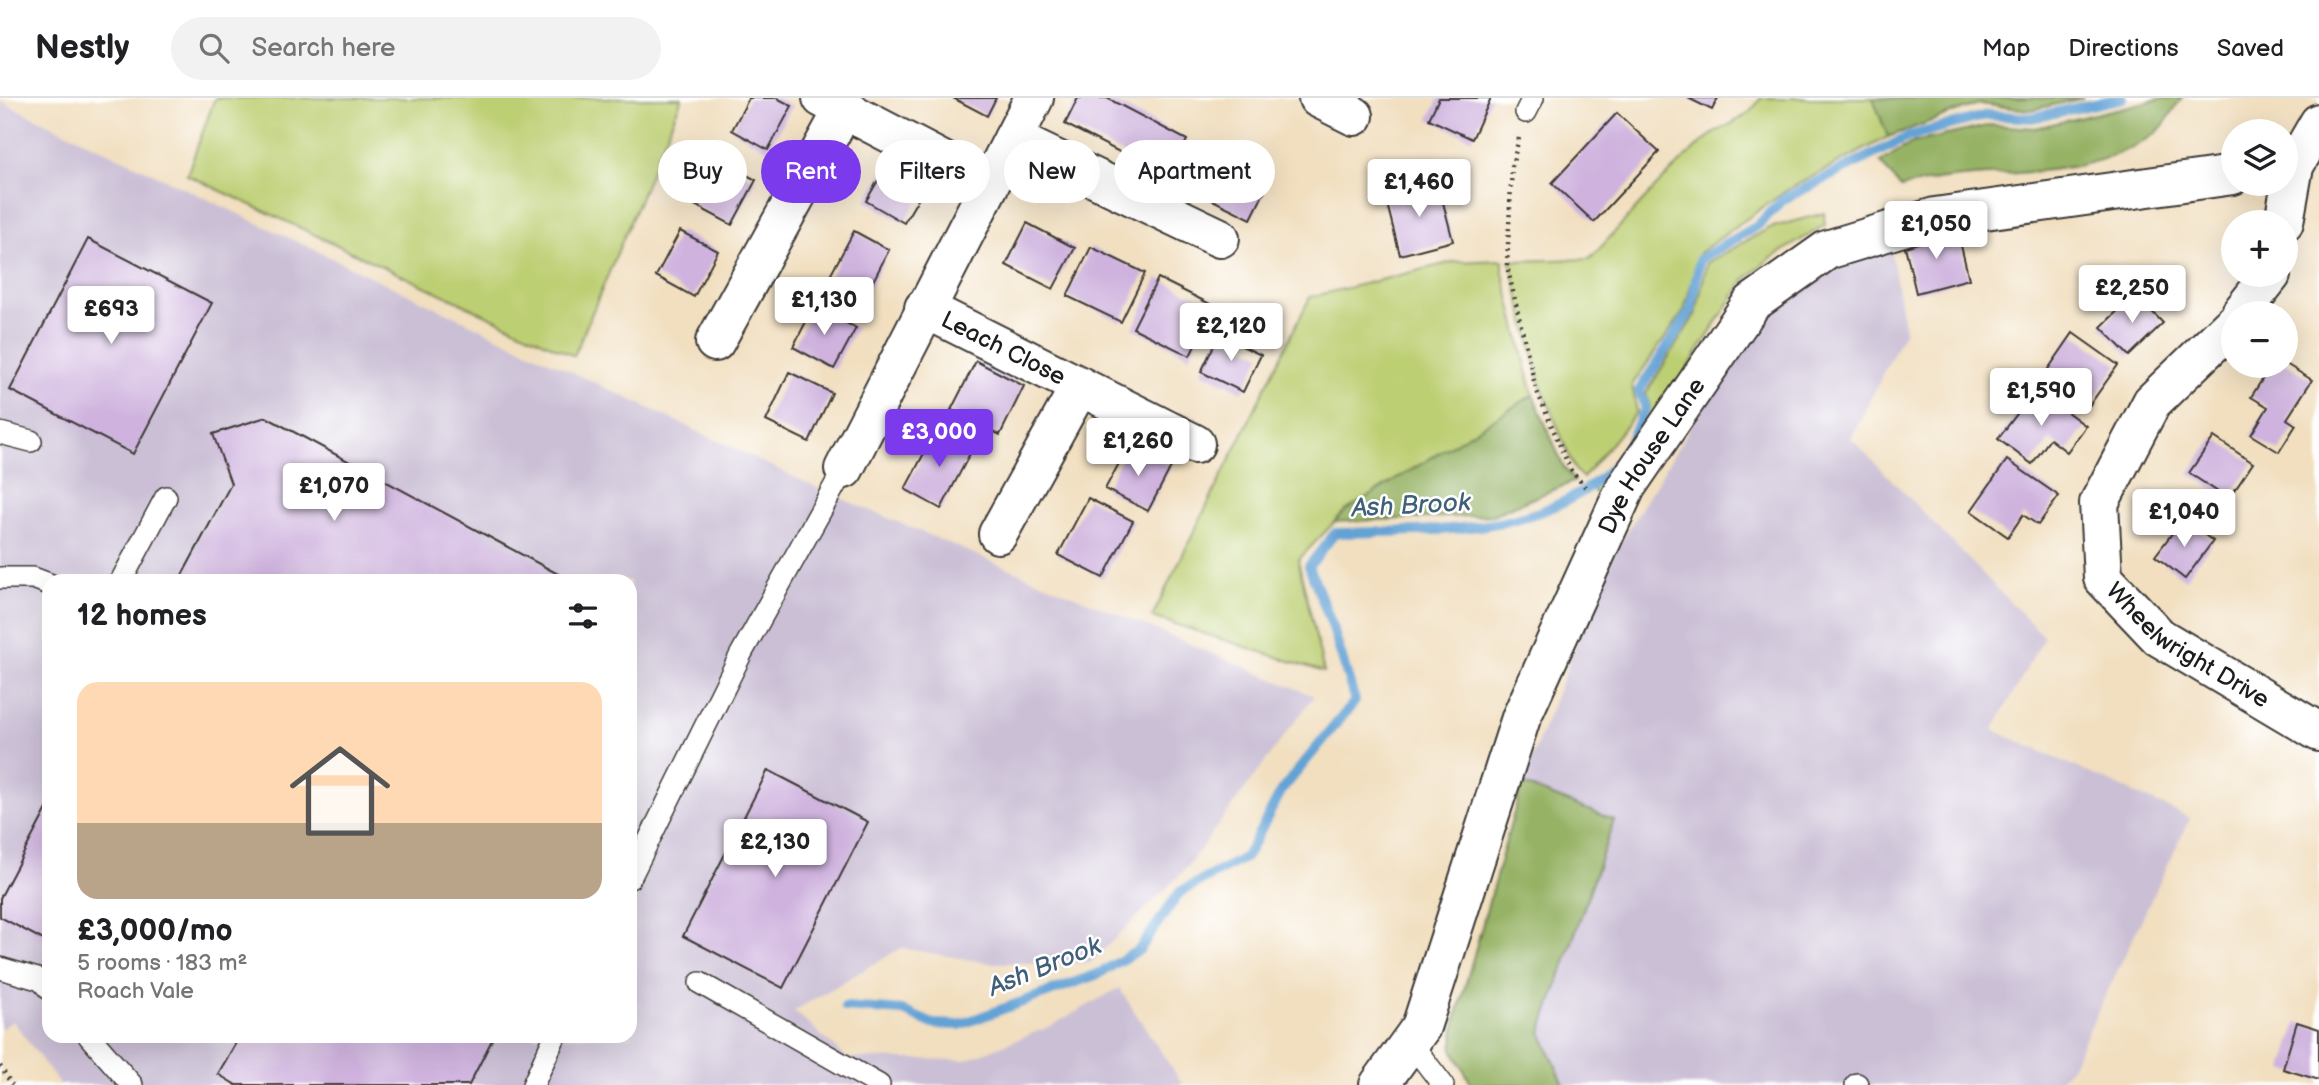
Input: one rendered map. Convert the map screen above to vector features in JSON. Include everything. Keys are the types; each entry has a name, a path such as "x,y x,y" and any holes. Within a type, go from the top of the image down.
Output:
{"street":[{"path":"990,182 1034,98"},
{"path":"1318,98 1354,116"},
{"path":"715,342 833,104 903,140"},
{"path":"2298,155 2319,122"},
{"path":"1013,139 1220,237"},
{"name":"Dye House Lane","path":"1379,1085 1421,1027 1521,718 1626,487 1752,303 1827,250 1935,217 2221,177"},
{"path":"844,469 979,203"},
{"path":"2250,301 2262,287"},
{"name":"Leach Close","path":"925,308 1195,443"},
{"name":"Wheelwright Drive","path":"2221,336 2152,402 2099,503 2103,578 2159,637 2319,732"},
{"path":"998,534 1080,386"}],"lane":[{"path":"0,433 31,441"},
{"path":"637,864 741,654 844,469"},
{"path":"125,574 166,497"},
{"path":"0,578 33,578 42,581"},
{"path":"0,968 42,981"},
{"path":"700,984 879,1085"},
{"path":"1410,1042 1443,1085"},
{"path":"95,1043 132,1085"},
{"path":"533,1085 552,1043"}],"path":[{"path":"1530,105 1513,166 1507,266 1536,390 1570,469 1591,495"},
{"path":"0,1066 12,1085"}],"shaded area":[{"path":"0,101 828,493 1314,696 1184,871 1090,963 989,963 901,948 794,1011 847,1058 966,1060 1051,1026 1119,988 1183,1085 60,1085 13,1021 0,1029"},
{"path":"1889,240 1905,330 1851,438 2044,637 1993,730 2190,818 2071,1068 2053,1085 1564,1085 1541,1032 1614,820 1522,784 1605,569 1707,399 1786,295"}],"green space":[{"path":"215,98 682,98 664,140 658,140 658,155 574,356 187,175"},
{"path":"1760,98 1873,98 1888,137 1787,190 1699,253 1684,311 1632,385 1637,412 1583,478 1575,470 1541,386 1510,261 1590,259 1675,167 1706,139 1750,111"},
{"path":"1873,98 2083,98 2031,110 1978,104 1888,137"},
{"path":"2163,98 2182,98 2160,130 2126,150 2094,162 2030,172 1933,181 1901,188 1880,162 1912,143 1991,125 2035,128"},
{"path":"1824,213 1825,225 1768,260 1744,280 1602,501 1591,487 1618,468 1650,407 1646,393 1696,313 1707,263 1770,228"},
{"path":"1503,260 1503,273 1533,395 1345,511 1298,560 1324,672 1152,617 1310,297 1453,262"},
{"path":"1533,395 1564,468 1575,481 1492,515 1334,522 1345,511"},
{"path":"1522,784 1614,820 1541,1032 1564,1085 1472,1085 1452,1049 1457,1015"}],"building":[{"path":"749,98 777,98 792,106 773,140 761,140 761,146 732,130"},
{"path":"953,98 996,98 987,116"},
{"path":"1078,98 1107,98 1187,140 1114,140 1114,149 1065,124"},
{"path":"1439,98 1491,98 1472,139 1429,119"},
{"path":"1688,98 1718,98 1712,110"},
{"path":"1617,113 1659,152 1594,222 1552,183"},
{"path":"747,175 756,180 747,197"},
{"path":"1438,183 1453,241 1400,255 1385,196"},
{"path":"875,186 875,203 916,203 904,223 866,201"},
{"path":"694,203 744,203 732,225"},
{"path":"1218,203 1259,203 1251,219"},
{"path":"1027,223 1075,248 1053,289 1006,265"},
{"path":"1957,229 1969,279 1916,293 1904,242"},
{"path":"680,231 718,251 694,297 656,276"},
{"path":"854,231 889,250 866,295 830,276"},
{"path":"88,239 212,303 133,454 10,390"},
{"path":"1091,247 1145,273 1121,322 1067,296"},
{"path":"1158,278 1214,306 1190,356 1133,328"},
{"path":"2135,294 2163,323 2129,356 2101,327"},
{"path":"814,306 856,328 834,369 793,347"},
{"path":"2073,333 2118,365 2086,410 2042,378"},
{"path":"1219,335 1261,355 1243,392 1201,372"},
{"path":"976,361 1024,386 1000,435 951,410"},
{"path":"2298,371 2312,380 2287,419 2296,425 2279,452 2251,435 2268,407 2251,397 2263,378 2298,378"},
{"path":"789,372 832,393 809,442 766,421"},
{"path":"2036,389 2086,426 2067,452 2050,439 2032,464 1998,439"},
{"path":"266,417 558,574 183,574 231,484 213,434"},
{"path":"937,429 973,448 941,509 905,489"},
{"path":"2214,437 2253,463 2229,499 2189,473"},
{"path":"1129,445 1171,467 1148,511 1105,489"},
{"path":"2007,460 2059,496 2038,525 2023,515 2008,537 1971,511"},
{"path":"1088,498 1133,521 1103,578 1058,555"},
{"path":"2183,519 2213,541 2185,579 2155,556"},
{"path":"768,770 868,822 783,988 683,936"},
{"path":"42,818 42,939 0,917 0,898"},
{"path":"2297,1022 2319,1029 2319,1080 2283,1069"},
{"path":"236,1043 490,1043 469,1085 236,1085 218,1074"}],"waterway":[{"name":"Ash Brook","path":"845,1007 903,1011 933,1024 959,1025 1098,974 1139,950 1180,892 1246,857 1282,790 1355,701 1332,625 1309,566 1335,533 1484,525 1521,518 1555,506 1587,489 1615,465 1632,438 1646,408 1639,391 1691,310 1700,259 1757,226 1784,199 1910,136 1987,115 2031,118 2122,98"}]}
